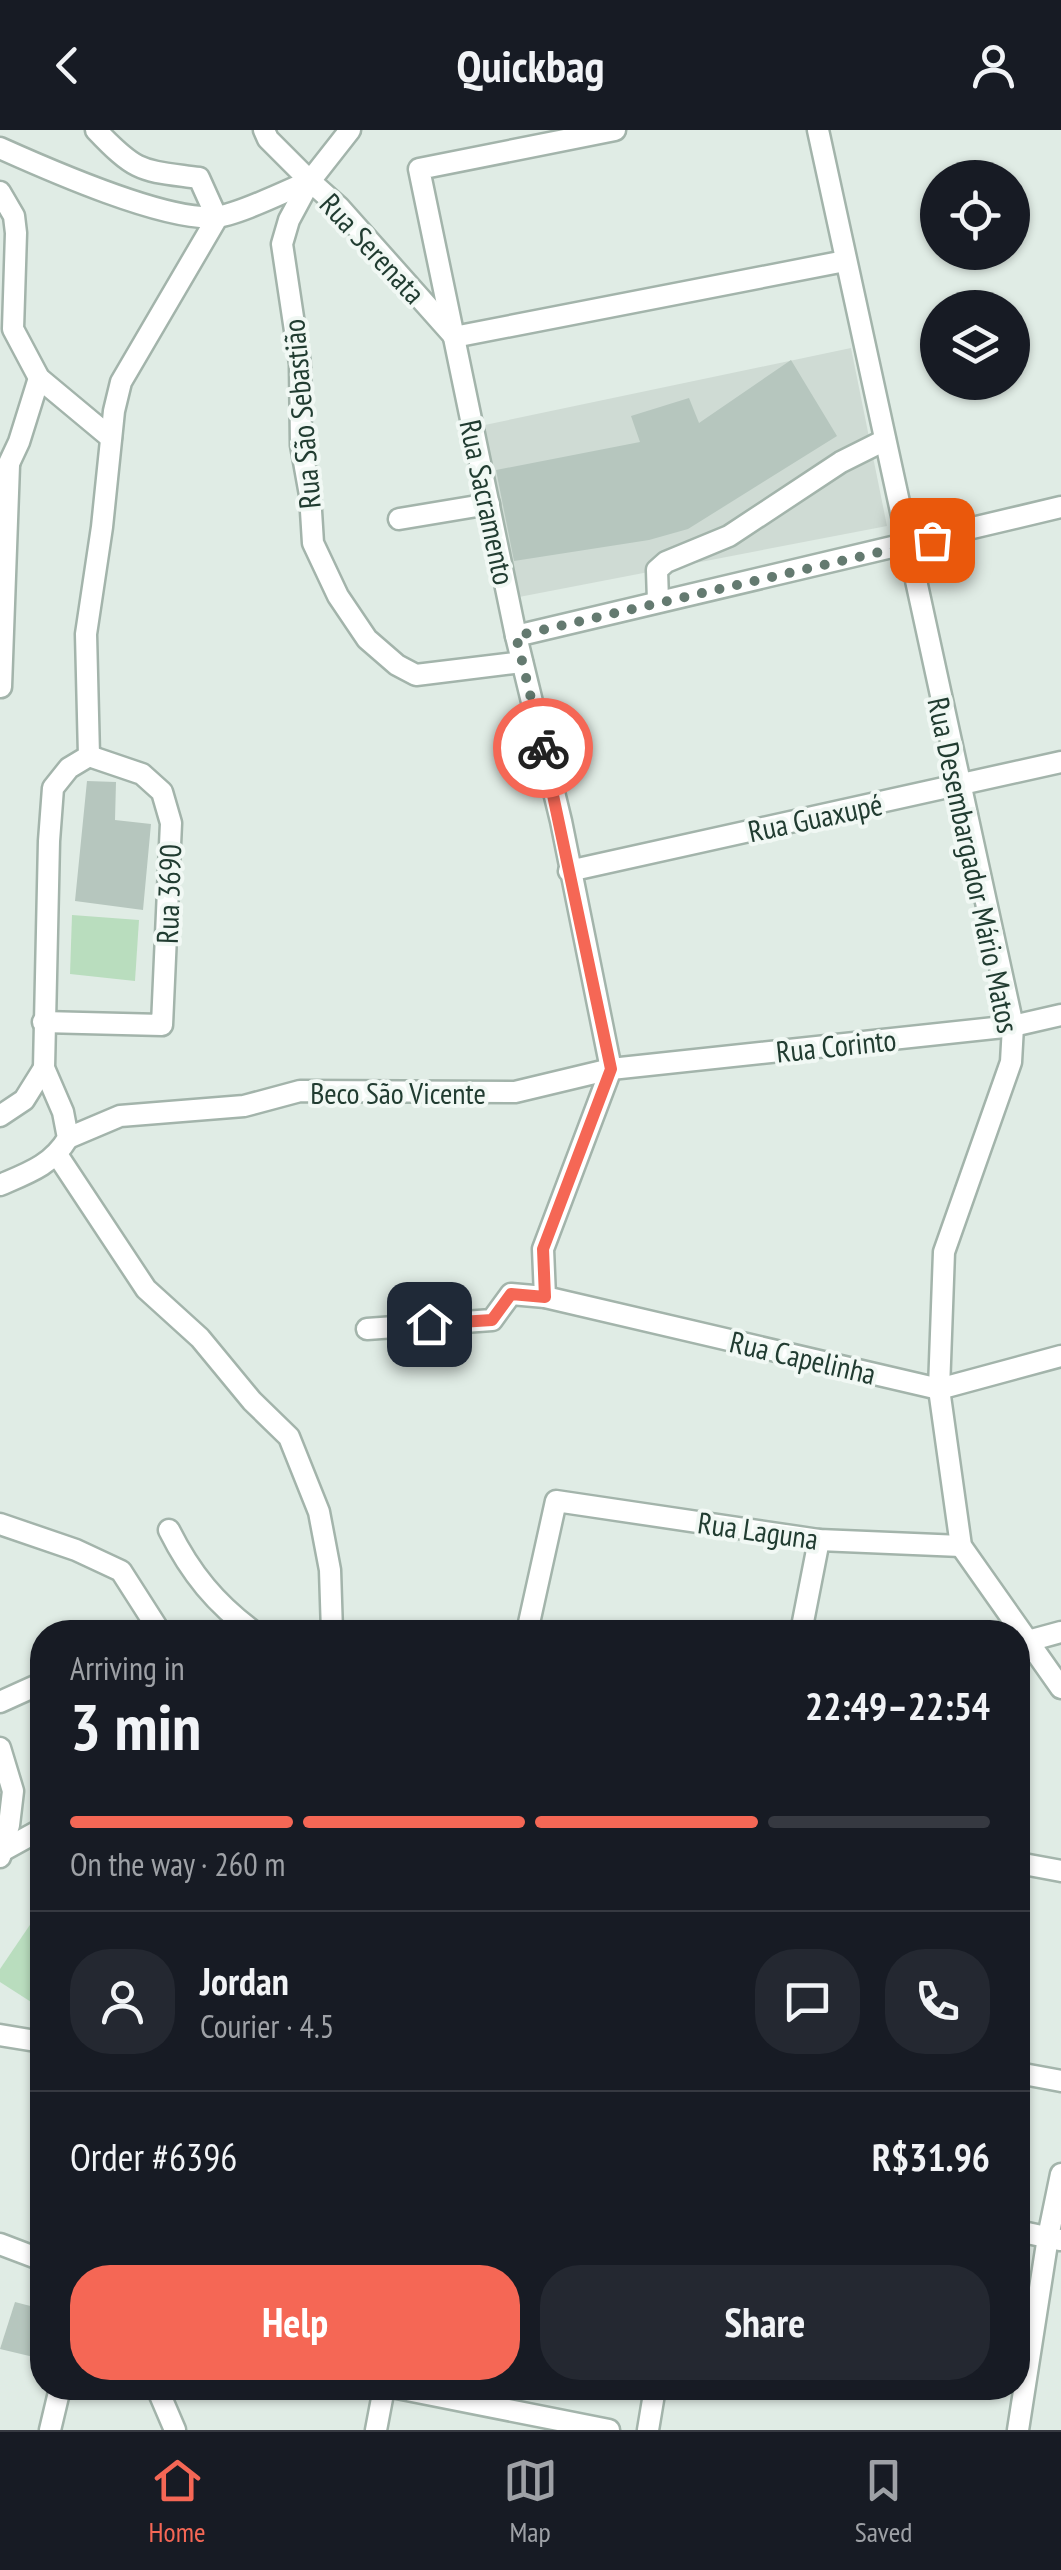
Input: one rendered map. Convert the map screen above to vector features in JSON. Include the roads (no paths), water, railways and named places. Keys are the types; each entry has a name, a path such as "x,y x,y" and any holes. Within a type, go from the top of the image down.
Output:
{"street":[{"path":"96,130 126,161 141,170 199,178 217,218"},
{"path":"264,130 310,181"},
{"name":"Rua São Sebastião","path":"350,130 310,181 289,220 282,244 300,364 301,445 313,544 338,596 367,640 398,665 416,675 522,662"},
{"name":"Rua Sacramento","path":"611,1069 419,169 615,130"},
{"name":"Rua Desembargador Mário Matos","path":"818,130 1013,1026 1010,1062 944,1252 938,1388 961,1546 1013,1620"},
{"path":"0,148 172,212 217,218"},
{"name":"Rua Serenata","path":"217,218 310,181 339,207 454,336"},
{"path":"0,192 14,216 16,232 13,329 40,378 110,438"},
{"path":"217,218 121,382 110,438 86,634 89,756 69,768 52,788 44,1068 64,1112 63,1147 146,1289 200,1338 252,1401 289,1437 319,1512 330,1570 332,1620"},
{"path":"454,336 845,261"},
{"path":"1,687 4,474 40,378"},
{"path":"658,600 656,570 666,562 729,536 841,462 885,440"},
{"path":"399,519 488,504"},
{"path":"516,636 1061,507"},
{"name":"Rua 3690","path":"43,1022 162,1024 171,822 162,792 142,774 89,756"},
{"name":"Rua Guaxupé","path":"569,871 1061,762"},
{"name":"Rua Corinto","path":"611,1069 1013,1026 1061,1016"},
{"path":"0,1116 24,1100 44,1068"},
{"path":"366,1329 492,1320 511,1294 545,1297 543,1249 611,1069"},
{"name":"Beco São Vicente","path":"0,1185 46,1165 63,1147 120,1116 244,1106 300,1090 515,1092 611,1069"},
{"name":"Rua Capelinha","path":"545,1297 938,1388 1061,1356"},
{"name":"Rua Laguna","path":"530,1620 556,1501 819,1540 961,1546"},
{"path":"0,1524 76,1550 121,1571 152,1620"},
{"path":"169,1530 183,1558 222,1609 237,1620"},
{"path":"803,1620 819,1540"},
{"path":"1030,1640 1061,1632"},
{"name":"Rua Desembargador Mário Matos","path":"1030,1644 1061,1688"},
{"path":"0,1702 30,1688"},
{"path":"0,1748 13,1791 1,1854"},
{"path":"1,1854 30,1836"},
{"path":"1030,1865 1061,1871"},
{"path":"0,2035 30,2040"},
{"path":"1030,2075 1061,2081"},
{"path":"1030,2366 1054,2239 1061,2174"},
{"path":"0,2244 30,2255"},
{"path":"50,2430 57,2400"},
{"path":"162,2400 175,2430"},
{"path":"376,2430 382,2400"},
{"path":"458,2400 609,2430"},
{"path":"648,2430 653,2400"},
{"path":"1018,2430 1024,2400"}]}
